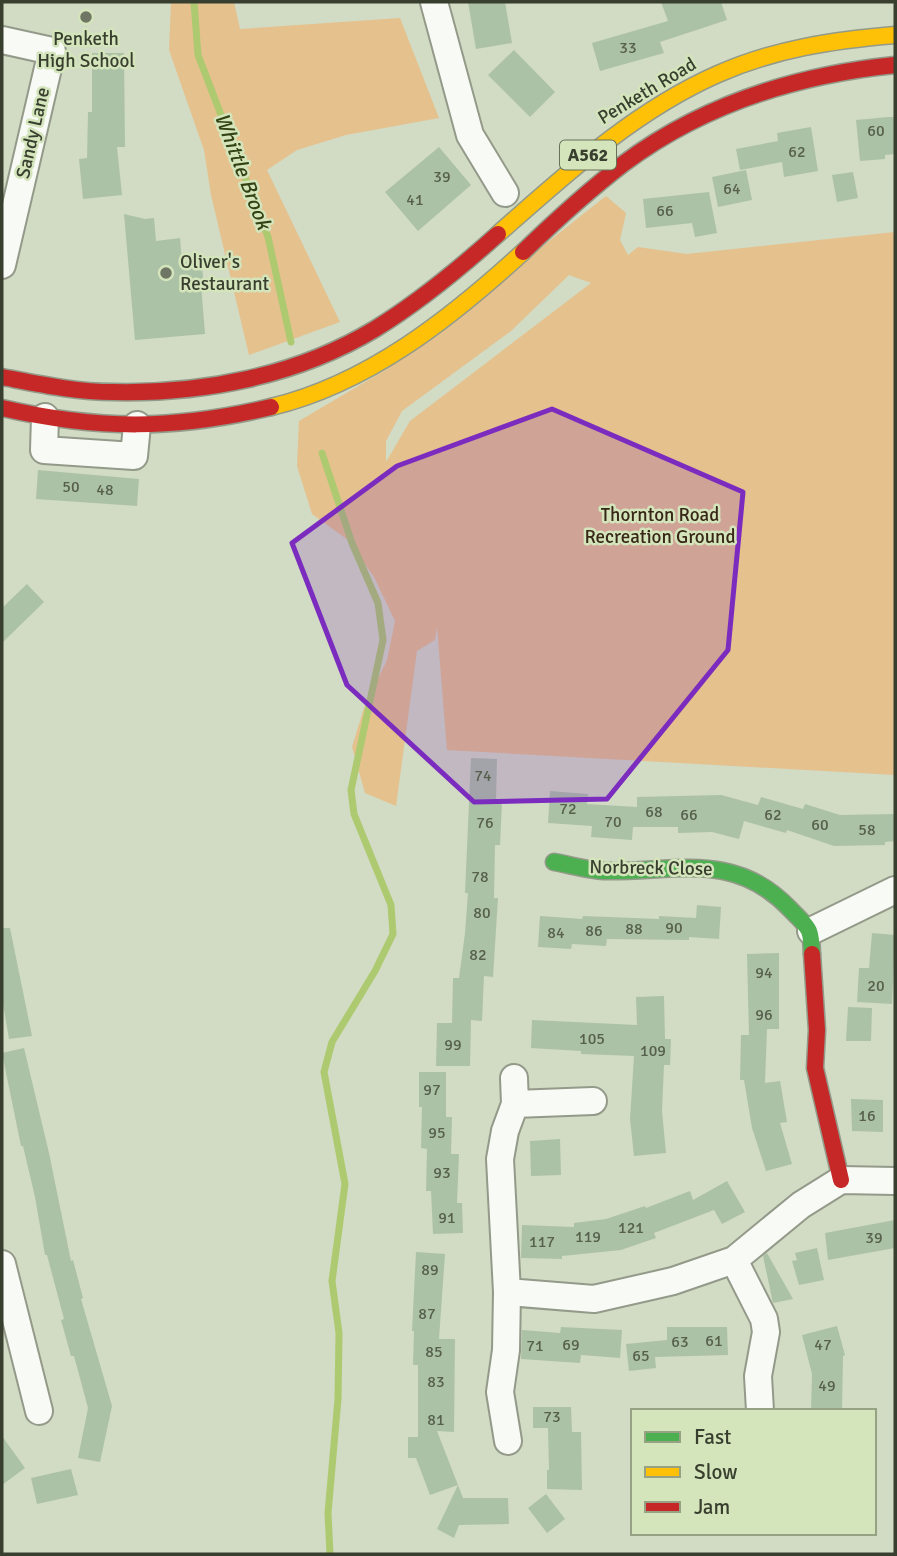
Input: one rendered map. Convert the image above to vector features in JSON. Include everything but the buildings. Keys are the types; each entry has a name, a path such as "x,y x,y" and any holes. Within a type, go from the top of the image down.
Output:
{"main road":[{"name":"Penketh Road","path":"155,393 210,388 262,377 320,356 373,329 420,299 603,143 668,99 705,80 752,61 823,43 895,35"},
{"path":"823,43 829,73"},
{"name":"A562","path":"147,425 232,416 324,389 364,371 449,316 516,260 596,186 650,145 706,114 774,86 829,73 895,65"},
{"name":"A562","path":"2,377 86,391 155,393"},
{"path":"147,425 155,393"},
{"path":"2,408 45,417"},
{"name":"Norbreck Close","path":"551,861 605,871 707,867 748,877 780,898 811,931"},
{"path":"811,931 817,1030 815,1068 841,1180"}],"street":[{"path":"434,2 470,135 505,193"},
{"name":"Sandy Lane","path":"2,40 52,51 2,265"},
{"path":"45,417 44,450 134,456 147,425"},
{"path":"811,931 895,890"},
{"path":"510,1445 500,1392 506,1350 507,1292 500,1159 505,1131 515,1104 514,1078"},
{"path":"515,1104 593,1101"},
{"path":"507,1292 594,1299 673,1281 734,1260 801,1205 841,1180 895,1181"},
{"path":"734,1260 764,1319 766,1332 758,1376 760,1409"},
{"path":"2,1264 39,1411"}],"highlighted area":[{"path":"552,409 743,492 728,650 607,799 474,802 347,685 292,543 397,466"}],"green space":[{"path":"171,2 234,2 240,29 400,18 439,118 346,135 297,150 267,170 340,322 249,355 211,195 204,150 169,50"},
{"name":"Thornton Road Recreation Ground","path":"606,196 626,213 620,240 628,255 638,247 687,254 895,232 895,775 447,750 437,627 435,640 417,651 396,806 365,793 352,747 364,708 387,660 395,621 374,577 348,540 312,514 297,466 299,421 387,369","holes":["569,275 591,283 410,421 386,462 386,441 402,411 511,331"]}],"waterway":[{"name":"Whittle Brook","path":"194,2 198,55 268,237 291,342"},
{"path":"322,453 352,543 378,603 383,640 351,790 354,814 391,905 393,934 375,971 332,1042 324,1072 345,1184 332,1281 339,1333 338,1399 328,1513 330,1554"}],"traffic: fast":[{"path":"554,862 601,871 704,869 748,879 769,891 805,925 810,933 812,954"}],"traffic: slow":[{"path":"498,234 602,145 687,89 739,65 783,52 827,43 895,35"},
{"path":"271,407 341,382 406,346 467,301 523,252"}],"traffic: jam":[{"path":"523,252 572,206 623,164 685,125 718,109 787,85 822,76 895,65"},
{"path":"2,377 85,391 147,392 215,385 282,370 314,359 375,329 407,308 498,234"},
{"path":"2,408 71,420 136,424 202,420 271,407"},
{"path":"812,954 817,1030 815,1068 841,1180"}],"place":[{"name":"Penketh High School","path":"86,17"},
{"name":"Oliver's Restaurant","path":"166,273"}]}
